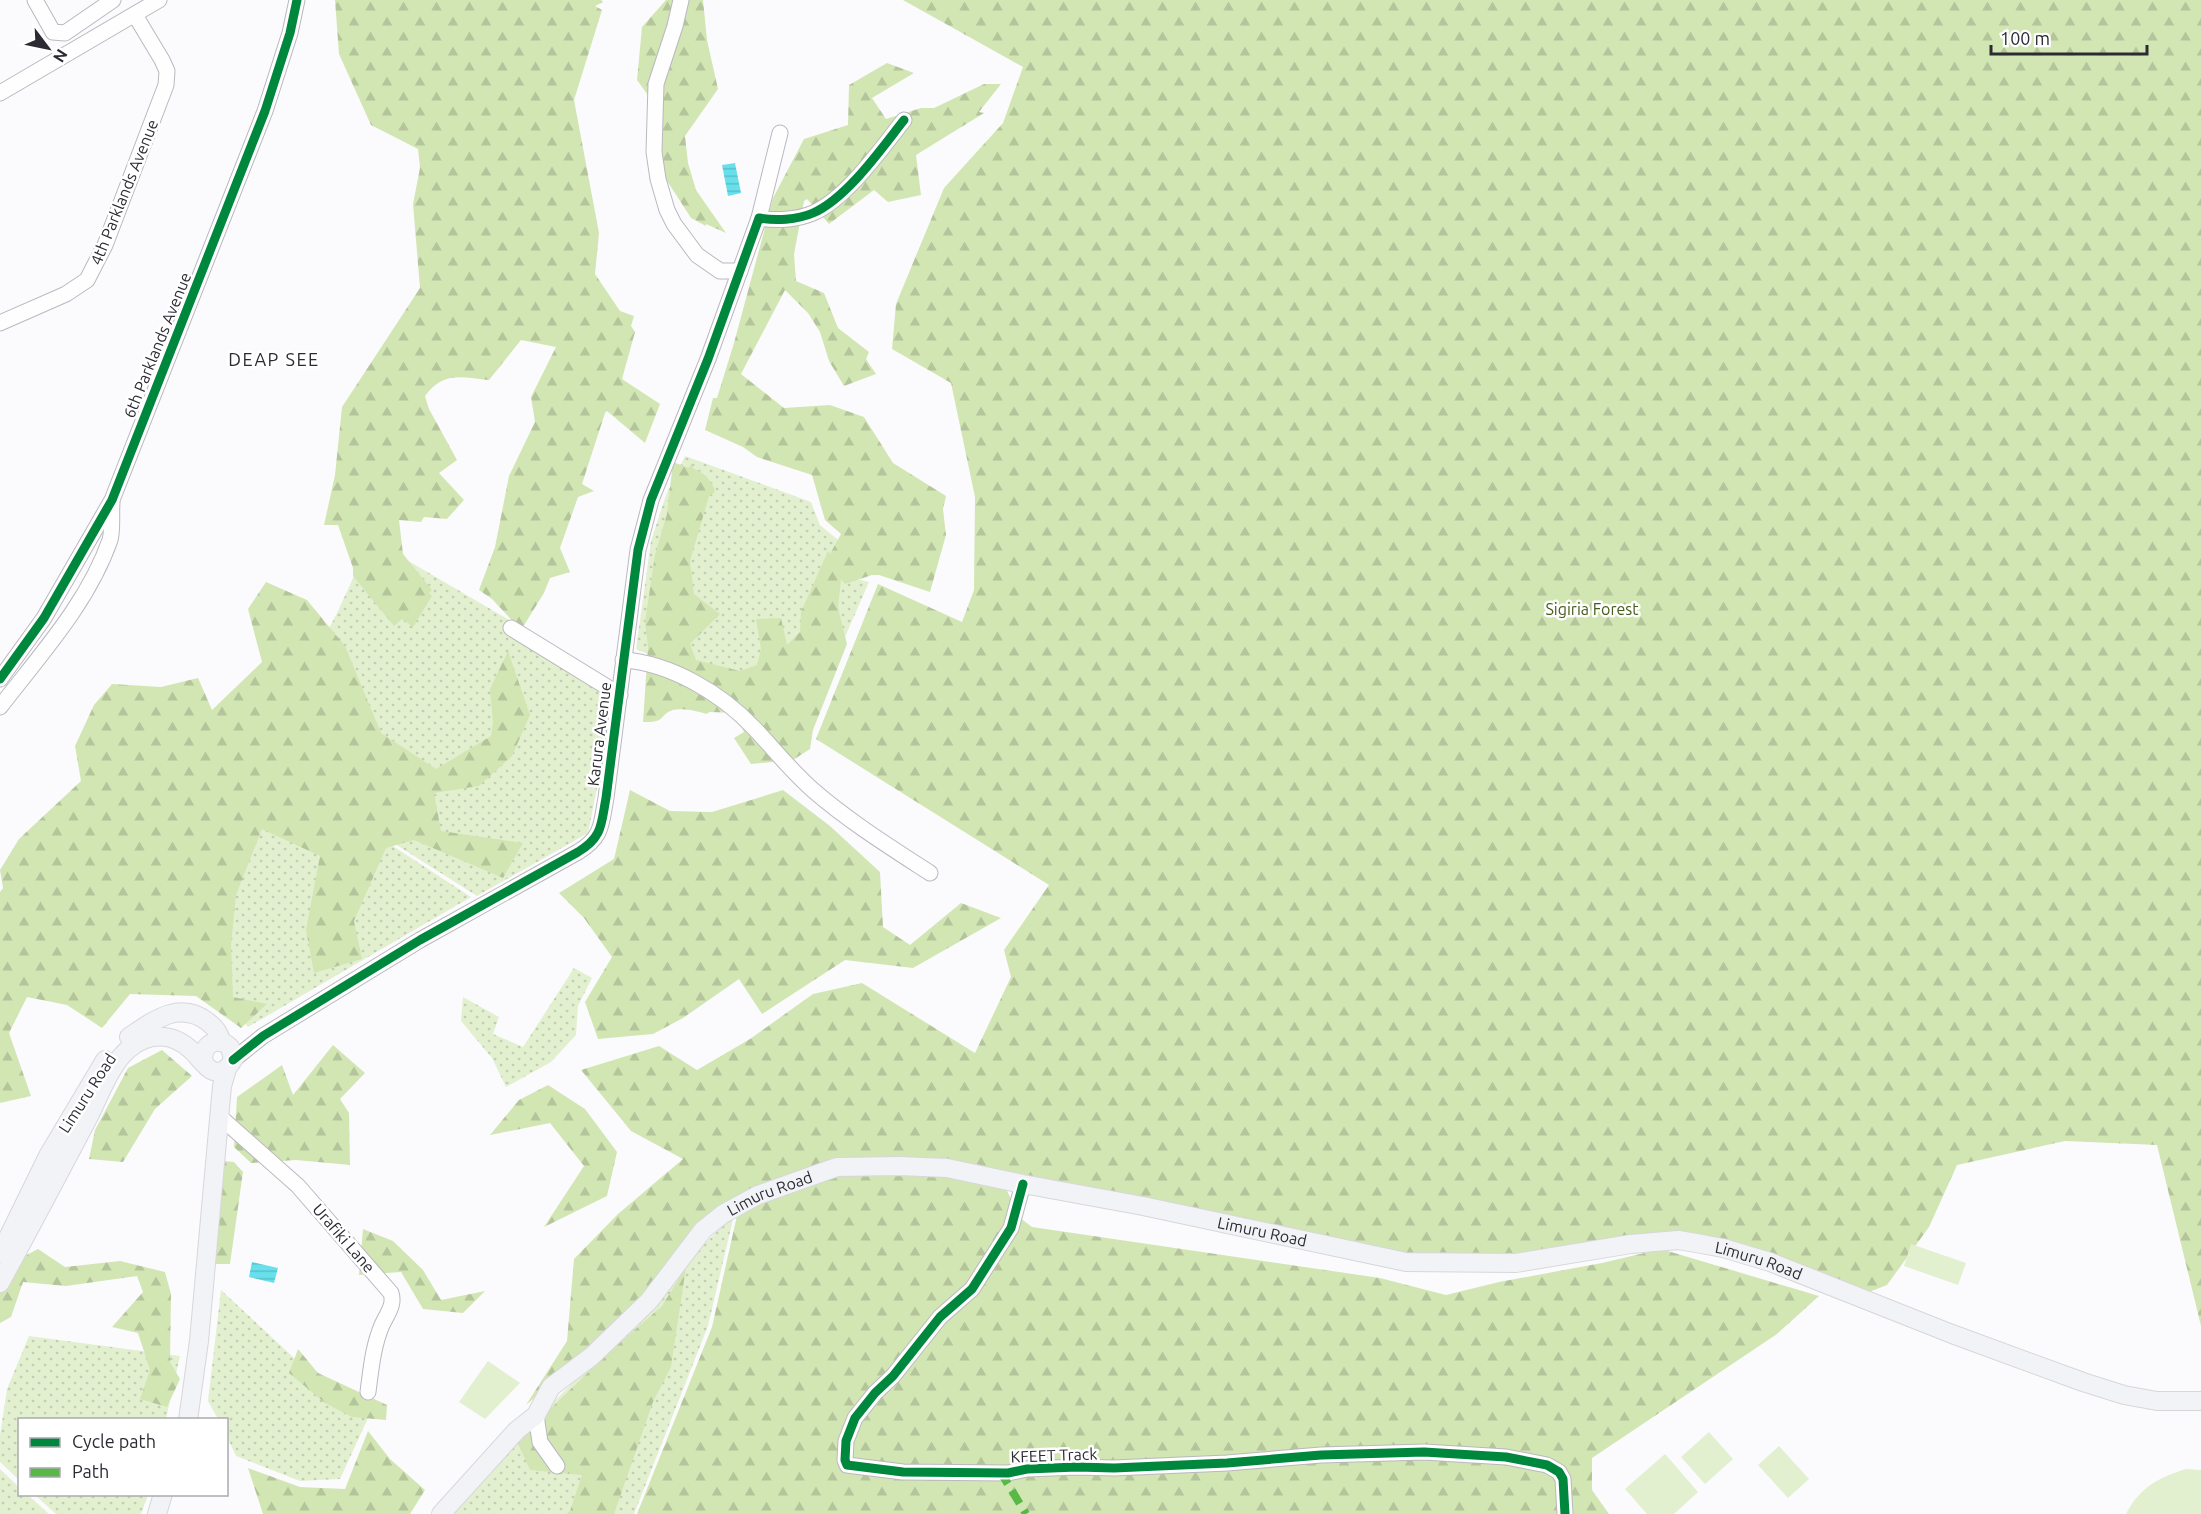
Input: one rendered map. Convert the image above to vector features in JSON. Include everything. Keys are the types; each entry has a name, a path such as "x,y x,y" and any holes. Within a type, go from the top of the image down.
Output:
{"main road":[{"name":"Limuru Road","path":"0,1254 60,1134 98,1070 118,1046 157,1019 181,1011 204,1019 217,1030 227,1054"},
{"path":"0,1283 108,1077 128,1049 150,1036 166,1036 185,1045 207,1066 218,1072 227,1054"},
{"path":"182,1418 195,1337 213,1102 207,1066 203,1060 204,1050 212,1043 227,1054"},
{"path":"188,1418 199,1341 219,1116 227,1054"},
{"name":"Limuru Road","path":"441,1514 518,1430 536,1415 551,1387 592,1356 649,1301 703,1230 723,1214 759,1195 837,1167 948,1168 1135,1204 1406,1262 1516,1263 1631,1244 1678,1240 1723,1248 1770,1262 1952,1334 2124,1395 2157,1401 2201,1401"},
{"path":"157,1514 162,1496"},
{"path":"170,1514 174,1496"}],"street":[{"path":"35,0 53,32 65,33 113,0"},
{"name":"4th Parklands Avenue","path":"0,323 66,294 87,280 105,244 166,85 165,65 132,17 113,0"},
{"path":"0,93 159,0"},
{"name":"6th Parklands Avenue","path":"0,679 61,590 112,500 265,111 290,33 297,0"},
{"path":"681,0 656,84 654,152 658,179 667,210 674,224 697,255 720,271 740,271"},
{"path":"757,223 812,213 831,202 864,170 904,120"},
{"name":"Karura Avenue","path":"227,1054 263,1036 420,940 591,844 600,828 606,798 638,550 651,500 708,359 757,223 780,133"},
{"name":"6th Parklands Avenue","path":"0,707 64,625 87,589 111,538 112,500"},
{"path":"511,628 620,695"},
{"path":"623,660 643,661 684,678 732,708 832,807 930,873"},
{"name":"Urafiki Lane","path":"219,1116 298,1186 391,1293 391,1307 375,1348 368,1392"},
{"name":"KFEET Track","path":"1023,1184 1011,1228 972,1289 940,1317 893,1376 875,1393 855,1418 846,1441 847,1465 903,1472 1008,1473 1027,1469 1227,1463 1321,1455 1424,1452 1506,1457 1547,1465 1559,1472 1563,1479 1565,1514"},
{"path":"536,1415 540,1442 557,1466"}],"green space":[{"path":"335,0 601,0 603,2 595,6 602,10 574,100 599,233 595,274 620,311 634,316 631,326 635,332 622,379 660,404 645,443 607,411 605,413 582,484 594,491 578,497 560,548 570,572 550,578 544,593 521,630 492,599 479,590 495,547 509,476 535,422 531,397 556,347 521,340 489,380 462,377 446,379 432,388 425,396 429,409 457,460 439,473 464,500 447,519 424,517 421,522 399,520 403,554 432,590 429,593 432,596 413,627 402,619 394,626 353,576 353,568 338,525 324,525 335,475 342,407 420,288 413,204 420,168 418,149 371,125 339,54"},
{"path":"666,0 703,0 707,40 718,89 685,136 688,163 696,190 726,233 691,218 662,173 661,113 637,80 642,27"},
{"name":"Sigiria Forest","path":"903,0 2201,0 2201,1326 2157,1145 2065,1141 1957,1165 1929,1227 1887,1285 1851,1299 1737,1259 1668,1239 1619,1244 1508,1264 1404,1265 1388,1258 1005,1182 925,1169 845,1169 839,1171 900,1171 1004,1184 1019,1217 1032,1227 1380,1278 1446,1295 1661,1249 1819,1296 1777,1334 1592,1458 1592,1490 1609,1514 637,1514 712,1327 738,1211 787,1186 833,1172 753,1196 682,1251 630,1314 526,1405 567,1341 574,1259 618,1214 683,1159 631,1131 581,1070 659,1046 697,1070 750,1039 813,994 862,983 975,1053 1011,977 1004,950 1049,885 816,739 878,584 962,622 974,590 975,497 951,383 892,349 896,304 944,188 1003,123 1023,67"},
{"path":"887,63 914,73 872,98 886,119 921,108 934,108 984,84 1001,84 979,112 984,113 916,155 921,195 888,202 874,190 829,224 807,199 804,201 794,254 796,281 824,293 838,328 869,352 866,359 876,374 844,386 829,361 820,332 808,313 785,290 741,374 784,408 830,405 864,417 893,463 946,496 943,509 946,535 930,592 879,575 845,584 841,579 838,608 847,644 813,730 810,749 793,760 751,764 734,738 744,732 735,713 710,712 706,714 677,709 668,712 659,720 643,722 648,647 645,622 655,555 667,514 673,462 689,468 691,464 694,469 708,478 715,492 709,496 690,561 694,594 720,614 690,644 696,660 740,671 757,665 761,649 756,619 781,618 787,645 800,632 801,612 828,551 830,554 841,534 825,520 812,475 757,457 743,447 705,430 713,398 717,398 734,343 773,198 804,139 848,125 849,85"},
{"path":"685,456 811,502 820,525 843,544 853,578 869,582 795,752 707,679 636,649 651,541 666,495"},
{"path":"371,539 618,684 588,833 477,896 261,759 338,611"},
{"path":"266,582 307,600 345,646 381,733 436,769 491,736 493,722 490,689 508,651 530,715 512,756 479,786 434,793 441,831 523,843 503,878 414,840 386,848 354,921 362,959 314,973 306,930 320,856 262,829 236,895 231,945 233,997 267,1004 241,1028 196,996 130,994 102,1028 67,1005 27,997 9,1033 31,1096 0,1103 0,892 3,888 0,870 19,839 81,781 75,746 94,705 112,684 161,687 198,678 212,710 262,662 248,609"},
{"path":"261,760 471,897 248,1027 156,913"},
{"path":"630,790 670,811 712,812 783,790 830,826 880,872 883,927 910,945 961,903 1001,918 913,968 845,960 762,1014 739,979 683,1018 653,1034 598,1039 585,1002 612,957 584,918 559,893 614,859"},
{"path":"574,968 592,978 578,1006 576,1035 551,1062 506,1087 492,1058 461,1021 463,997 499,1017 493,1034 523,1047"},
{"path":"333,1045 365,1073 340,1099 349,1113 350,1165 296,1160 251,1163 234,1147 237,1097 282,1065 293,1095"},
{"path":"162,1050 192,1076 155,1109 123,1162 89,1159 95,1130 128,1068"},
{"path":"548,1085 585,1109 617,1152 607,1196 544,1227 584,1166 550,1123 490,1135 519,1100"},
{"path":"223,1161 234,1162 243,1172 230,1264 211,1264 219,1215"},
{"path":"734,1215 708,1326 634,1514 452,1514 501,1454 652,1304 686,1262"},
{"path":"363,1229 393,1241 423,1270 441,1300 485,1291 463,1313 423,1309 401,1272 359,1275"},
{"path":"1911,1244 1966,1263 1958,1285 1904,1266"},
{"path":"38,1249 65,1267 120,1261 165,1272 171,1294 170,1362 180,1379 167,1407 140,1399 150,1370 138,1333 112,1327 143,1292 137,1276 66,1286 23,1282 11,1317 0,1323 0,1269"},
{"path":"686,1267 671,1367 653,1402 614,1514 567,1514 582,1475 530,1470 518,1444 547,1412 607,1354 662,1306"},
{"path":"221,1290 322,1384 374,1405 340,1479 300,1481 236,1456 228,1439 228,1418 217,1418 208,1401"},
{"path":"29,1336 180,1356 166,1418 18,1418 18,1479 0,1462 0,1435 7,1389"},
{"path":"298,1349 318,1373 387,1405 386,1420 352,1417 325,1403 289,1373"},
{"path":"488,1361 520,1383 485,1419 459,1402"},
{"path":"368,1431 390,1459 425,1490 410,1514 263,1514 248,1468 300,1487 345,1489"},
{"path":"1709,1432 1733,1459 1705,1484 1681,1457"},
{"path":"1779,1446 1809,1479 1788,1498 1758,1465"},
{"path":"1665,1454 1698,1492 1674,1514 1647,1514 1625,1489"},
{"path":"0,1469 18,1486 18,1496 29,1496 49,1514 0,1514"},
{"path":"2186,1469 2201,1470 2201,1514 2126,1514 2144,1490 2167,1476"},
{"path":"36,1496 148,1496 141,1514 56,1514"}],"water":[{"path":"735,163 741,193 728,196 722,165"},
{"path":"252,1262 278,1268 274,1283 249,1277"}],"marked path":[{"path":"1000,1471 1026,1514"}],"cycle path":[{"path":"0,679 44,618 112,500 265,111 290,33 297,0"},
{"path":"233,1060 263,1036 420,940 578,852 597,835 602,823 606,798 638,550 651,500 708,359 759,218 779,220 793,218 813,213 826,206 863,172 904,120"},
{"path":"1023,1184 1011,1228 972,1289 940,1317 893,1376 875,1393 855,1418 846,1441 847,1465 903,1472 1008,1473 1027,1469 1227,1463 1321,1455 1424,1452 1506,1457 1547,1465 1559,1472 1563,1479 1565,1514"}],"district":[{"name":"DEAP SEE","path":"274,359"}]}
